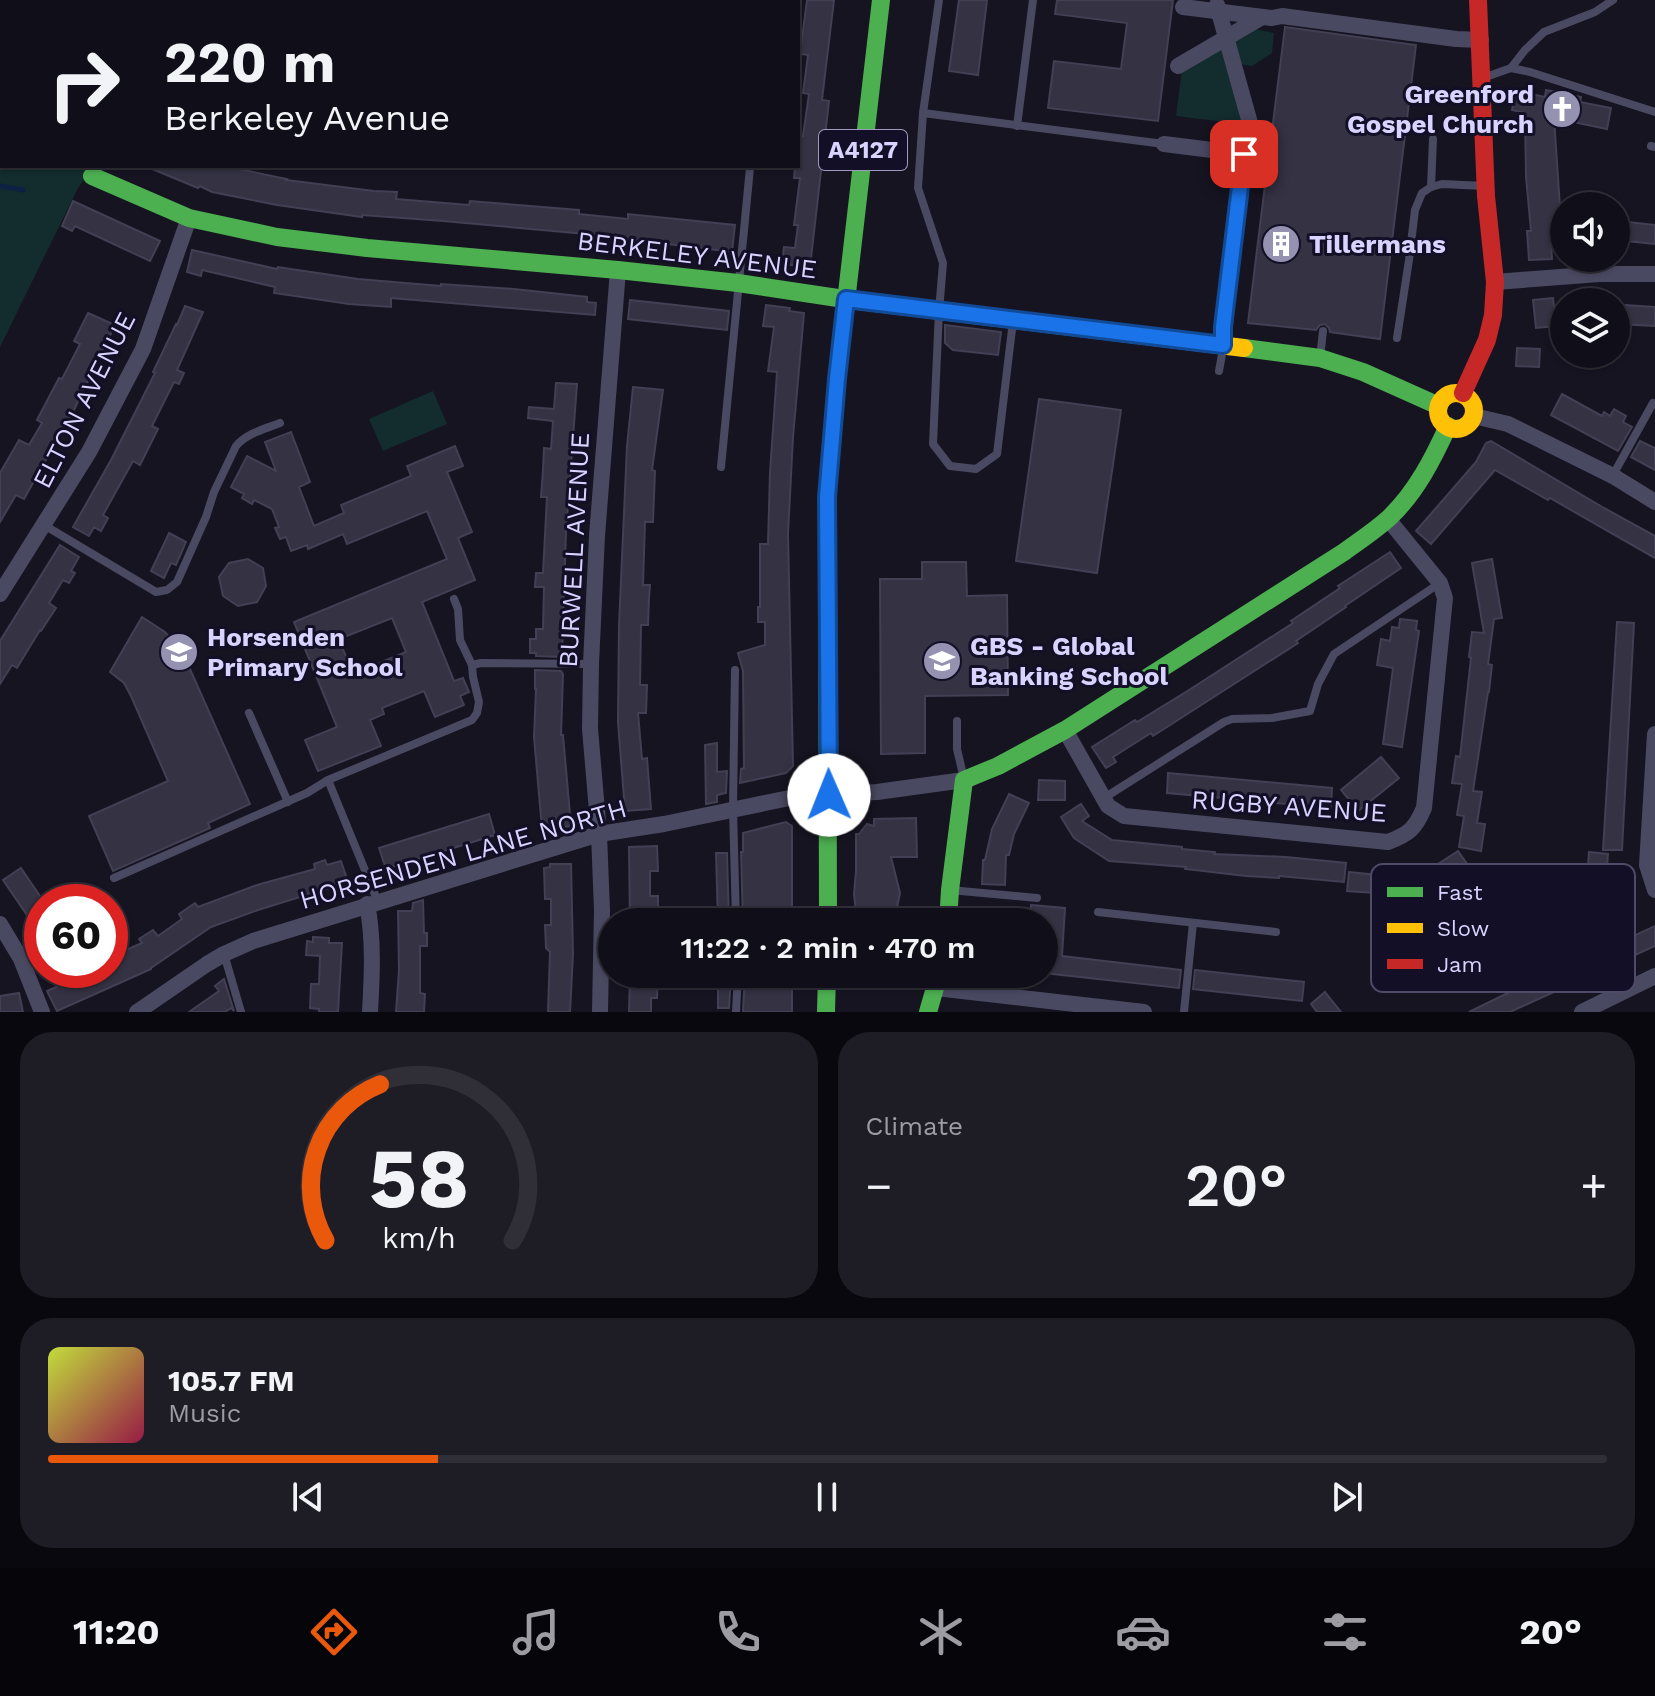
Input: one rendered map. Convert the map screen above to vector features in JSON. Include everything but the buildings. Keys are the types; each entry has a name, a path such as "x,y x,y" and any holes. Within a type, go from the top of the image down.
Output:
{"street":[{"name":"A4127","path":"828,908 827,497 837,379 881,0"},
{"path":"1217,5 1250,123"},
{"path":"1183,7 1217,5 1262,17 1282,16 1481,40"},
{"path":"1463,393 1487,340 1493,315 1495,282 1486,186 1478,6"},
{"path":"1178,66 1262,17"},
{"path":"1164,144 1244,154 1223,345"},
{"name":"BERKELEY AVENUE","path":"87,171 189,218 277,237 738,283 1223,345 1325,360 1363,372 1439,406"},
{"name":"ELTON AVENUE","path":"0,594 89,452 143,349 189,218"},
{"name":"BURWELL AVENUE","path":"600,1012 602,910 590,729 591,664 597,536 618,270"},
{"path":"1495,282 1599,274 1655,274"},
{"path":"1463,393 1472,401 1474,416 1465,426 1453,428 1440,419 1439,406 1447,395 1463,393"},
{"path":"1474,416 1508,424 1613,476 1655,502"},
{"path":"949,908 964,780 998,766 1065,730 1344,552 1388,519 1406,500 1432,460 1448,426"},
{"path":"1388,519 1440,583"},
{"name":"RUGBY AVENUE","path":"1065,730 1108,806 1124,816 1388,842 1406,835 1417,824 1424,808 1444,617 1445,598 1440,583"},
{"path":"1655,734 1647,865 1655,890"},
{"name":"HORSENDEN LANE NORTH","path":"137,1012 224,954 253,941 599,834 804,795 877,792 964,780"},
{"path":"370,1012 369,915 372,903"},
{"path":"0,924 21,959 42,1012"},
{"path":"1635,986 1655,976"},
{"path":"829,988 831,1011"},
{"path":"928,1012 936,988"},
{"path":"985,988 1144,1012"},
{"path":"1582,1012 1623,992"}],"lane":[{"path":"939,0 923,113 918,188 943,263 933,444 950,466 976,469 997,454 1014,320"},
{"path":"1017,126 1033,0"},
{"path":"1511,68 1544,32 1595,12 1613,0"},
{"path":"1482,78 1511,68 1655,112"},
{"path":"923,113 1164,144"},
{"path":"1431,187 1433,139"},
{"path":"721,467 750,168"},
{"path":"1242,169 1267,170"},
{"path":"1397,338 1415,210 1422,193 1442,184 1486,186"},
{"path":"1323,331 1325,360"},
{"path":"1219,371 1223,345"},
{"path":"1613,476 1653,403"},
{"path":"44,525 156,592 167,590 177,582 236,446 251,434 280,423"},
{"path":"1104,798 1224,722 1310,711 1318,684 1334,654 1440,583"},
{"path":"114,878 288,802 328,780 472,720 479,702 472,665 460,640 458,609 454,599"},
{"path":"472,665 591,664"},
{"path":"735,670 736,908"},
{"path":"249,713 288,802"},
{"path":"957,721 957,749 964,780"},
{"path":"328,780 372,903"},
{"path":"950,890 1037,898"},
{"path":"1098,912 1276,932"},
{"path":"1184,1012 1193,923"},
{"path":"224,954 241,1012"},
{"path":"736,1012 737,988"}],"green space":[{"path":"1254,29 1274,33 1272,53 1252,66 1240,64 1234,42"},
{"path":"1222,47 1242,124 1176,116 1182,69"},
{"path":"0,168 93,168 78,188 0,347"},
{"path":"433,391 447,424 383,451 369,419"}],"waterway":[{"path":"0,186 23,190"}],"traffic: fast":[{"path":"828,908 827,497 837,379 881,0"},
{"path":"92,176 189,218 277,237 738,283 851,300"},
{"path":"1244,348 1320,358 1363,372 1439,406"},
{"path":"949,908 964,780 998,766 1065,730 1344,552 1390,517 1408,497 1430,463 1448,426"},
{"path":"826,1012 827,988"},
{"path":"928,1012 935,988"}],"traffic: slow":[{"path":"851,300 1244,348"},
{"path":"1456,393 1469,398 1474,411 1469,424 1456,429 1443,424 1438,411 1443,398 1456,393"}],"traffic: jam":[{"path":"1463,393 1487,340 1493,315 1495,282 1486,196 1478,0"}],"place":[{"name":"Greenford Gospel Church","path":"1562,109"},
{"name":"Tillermans","path":"1281,244"},
{"name":"Horsenden Primary School","path":"179,652"},
{"name":"GBS - Global Banking School","path":"942,661"}],"route":[{"path":"829,795 827,497 846,299 1223,345 1244,154"}]}
